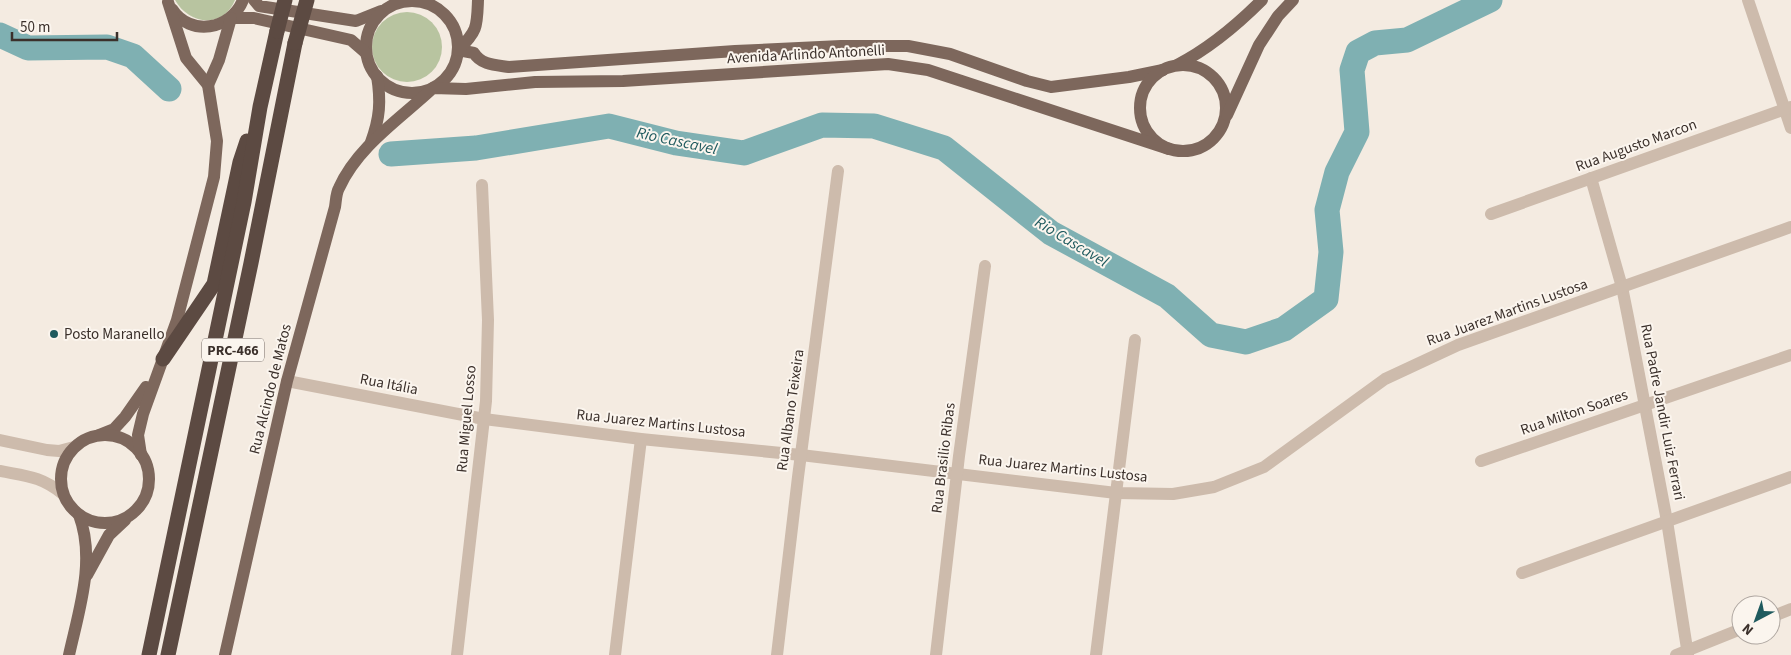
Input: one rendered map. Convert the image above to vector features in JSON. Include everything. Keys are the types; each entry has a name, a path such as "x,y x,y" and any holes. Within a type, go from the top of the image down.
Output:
{"highway":[{"name":"PRC-466","path":"149,655 244,202 260,107 285,0"},
{"name":"PRC-466","path":"168,655 295,44 307,0"},
{"name":"PRC-466","path":"163,359 214,284 240,162 260,107"},
{"name":"PRC-466","path":"140,655 168,565"}],"main road":[{"path":"167,1 173,12 181,19 190,25 201,28 222,24 232,18 240,8 243,0"},
{"path":"254,0 259,6 356,21 386,9"},
{"path":"408,0 431,5 450,20 456,34 458,50 454,65 446,79 433,88 418,92 403,92 388,86 377,76 370,65 366,53 366,40 376,17 396,3 408,0"},
{"path":"458,50 470,38 476,27 478,0"},
{"name":"Avenida Arlindo Antonelli","path":"458,50 474,54 477,60 488,64 509,67 735,51 841,46 908,46 950,54 1027,81 1051,87 1129,77 1177,66 1204,51 1262,0"},
{"name":"Avenida Arlindo Antonelli","path":"433,88 466,89 535,82 623,81 888,64 928,70 1169,149 1183,151 1197,149 1209,143 1219,133 1259,45 1278,16 1293,0"},
{"path":"86,577 109,536 139,507 146,495 147,468 141,455 138,435 143,414 177,320 214,177 217,141 208,86 186,58 167,1"},
{"path":"232,18 254,18 351,40 366,53"},
{"path":"208,86 219,60 232,18"},
{"name":"Avenida Arlindo Antonelli","path":"1177,66 1191,66 1204,71 1215,80 1223,92 1226,106 1225,120"},
{"name":"Avenida Arlindo Antonelli","path":"1163,70 1152,79 1144,90 1140,104 1142,118 1147,131 1157,142 1169,149"},
{"name":"Rua Alcindo de Matos","path":"371,142 380,109 381,96 377,76"},
{"name":"Rua Alcindo de Matos","path":"225,655 287,381 335,207 338,189 371,142 433,88"},
{"path":"129,516 117,522 104,524 90,521 79,515 69,505 63,494 62,469 74,447 83,441 114,429 139,399 163,359"},
{"path":"97,436 110,436 122,439 141,455"},
{"path":"69,655 86,577 85,532 79,515"}],"street":[{"path":"1748,0 1788,108 1791,128"},
{"name":"Rua Augusto Marcon","path":"1491,214 1788,108"},
{"name":"Rua Albano Teixeira","path":"777,655 838,171"},
{"name":"Rua Padre Jandir Luiz Ferrari","path":"1591,178 1622,287 1646,405 1667,521 1684,654"},
{"name":"Rua Miguel Losso","path":"457,655 484,419 488,320 482,185"},
{"name":"Rua Juarez Martins Lustosa","path":"484,419 641,439 801,455 1116,493 1173,494 1214,487 1264,467 1385,378 1458,345 1791,227"},
{"name":"Rua Brasilio Ribas","path":"936,655 985,266"},
{"path":"1096,655 1135,340"},
{"name":"Rua Milton Soares","path":"1481,461 1791,355"},
{"name":"Rua Itália","path":"287,381 484,419"},
{"path":"615,655 641,439"},
{"path":"0,440 47,450 59,451 74,447"},
{"path":"0,471 39,478 50,483 63,494"},
{"path":"1522,573 1791,477"},
{"path":"1684,654 1731,633"}],"green space":[{"path":"175,0 235,0 223,16 206,20 197,19 189,15"},
{"path":"407,12 420,15 432,22 439,34 442,47 439,60 432,72 420,79 407,82 394,79 382,72 375,60 372,47 375,34 382,22 394,15"}],"waterway":[{"name":"Rio Cascavel","path":"391,154 476,148 609,126 676,143 744,153 822,125 874,126 944,148 1051,233 1167,296 1211,335 1246,342 1284,329 1326,299 1331,252 1327,210 1337,172 1357,132 1352,70 1358,52 1375,43 1407,40 1490,0"},
{"name":"Rio Cascavel","path":"0,35 28,48 107,47 133,56 169,89"}],"place":[{"name":"Posto Maranello","path":"54,334"}]}
